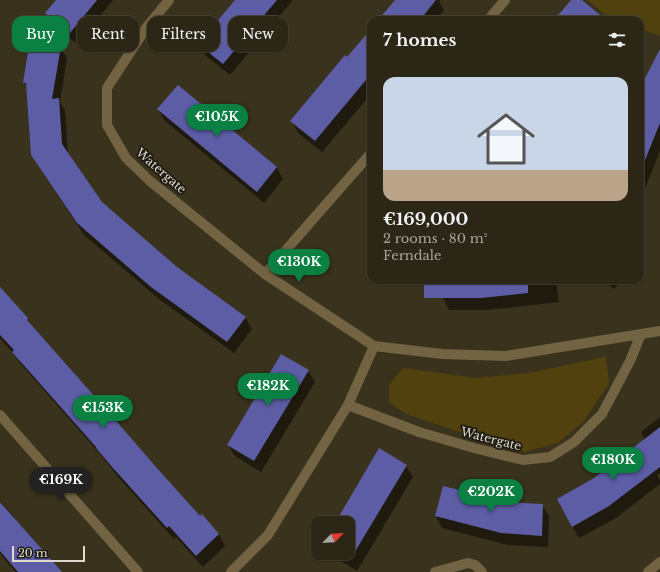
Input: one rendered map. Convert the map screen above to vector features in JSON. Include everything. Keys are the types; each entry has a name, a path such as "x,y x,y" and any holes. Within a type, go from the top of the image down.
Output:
{"street":[{"name":"Watergate","path":"169,0 146,28 107,88 107,125 126,158 150,181 265,274 374,346 442,354 506,356 660,331"},
{"path":"491,16 505,0"},
{"path":"265,274 367,158"},
{"name":"Watergate","path":"348,405 418,432 474,448 523,460 550,457 574,442 602,414 630,361 641,334"},
{"path":"231,572 268,535 348,405 374,346"},
{"path":"0,415 138,572"},
{"path":"648,572 660,562"},
{"path":"435,572 468,563 475,565 482,572"}],"shaded area":[{"path":"587,0 660,0 660,36 644,30 644,16 607,16"},
{"path":"606,356 609,384 583,422 558,443 525,452 483,440 406,414 389,402 389,385 403,368 476,378 529,373"}],"building":[{"path":"56,0 97,0 84,16 77,16 77,24 70,33 69,16 49,16 45,13"},
{"path":"235,0 277,0 264,16 228,16 228,52 233,52 223,64 208,52 220,52 220,18"},
{"path":"395,0 436,0 423,16 381,16"},
{"path":"571,0 582,0 601,16 557,16"},
{"path":"367,34 367,79 315,141 290,121 345,55 347,57"},
{"path":"660,49 660,123 644,163 644,80"},
{"path":"28,52 60,52 52,99 59,98 62,144 102,202 177,267 246,317 227,342 151,287 77,223 31,155 26,83 23,83"},
{"path":"178,85 277,167 257,192 157,109"},
{"path":"424,284 528,284 528,293 481,298 424,298"},
{"path":"0,287 28,318 27,320 156,467 200,516 202,514 219,534 196,556 169,526 167,528 12,352 14,350 0,335"},
{"path":"281,354 309,370 254,461 227,445"},
{"path":"660,427 660,467 609,506 572,527 557,499 594,478"},
{"path":"379,448 407,465 355,552 355,516 339,516"},
{"path":"443,486 484,496 483,501 543,504 542,536 501,533 435,516"},
{"path":"0,502 62,572 18,572 0,551"}]}
